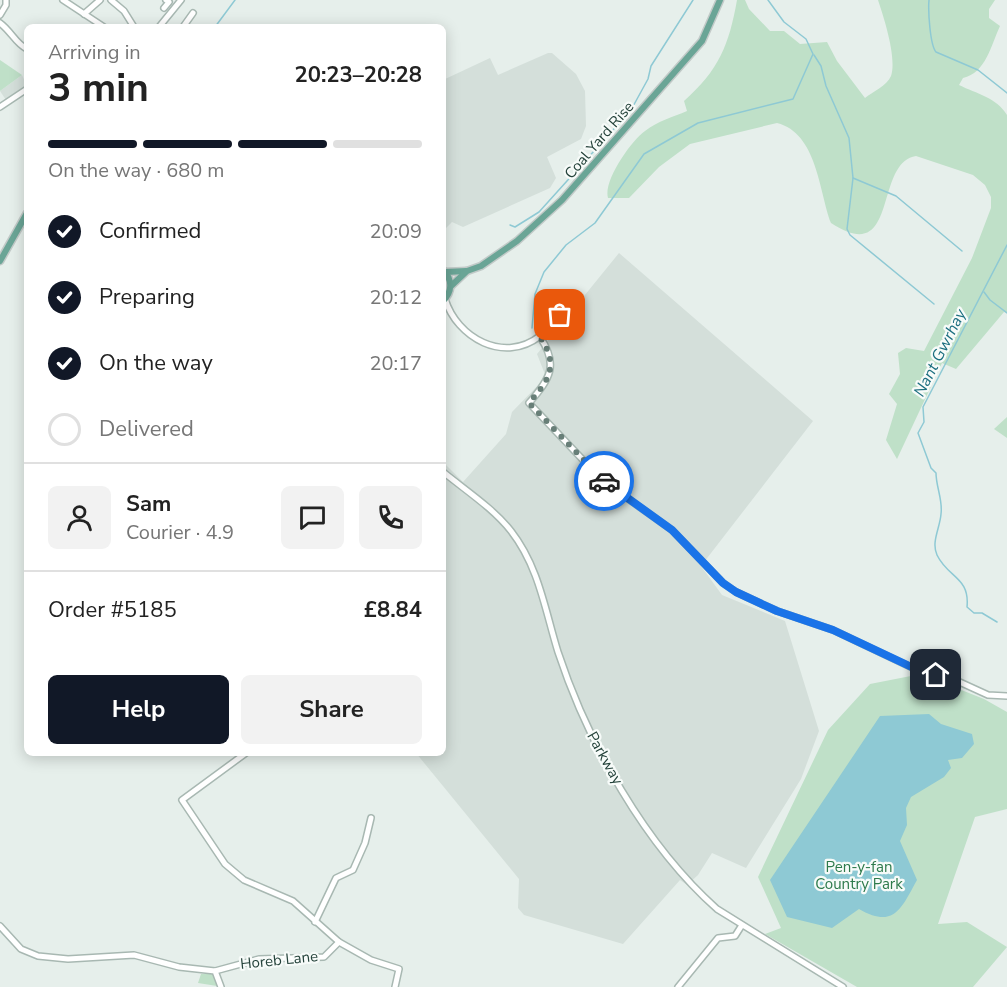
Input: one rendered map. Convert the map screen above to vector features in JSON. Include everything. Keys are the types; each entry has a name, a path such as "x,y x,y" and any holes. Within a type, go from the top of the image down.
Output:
{"main road":[{"name":"Coal Yard Rise","path":"446,271 467,271 481,266 517,241 562,200 702,41 720,0"},
{"path":"0,261 24,218"},
{"name":"Coal Yard Rise","path":"451,286 467,271"},
{"path":"446,275 451,286 446,296"}],"street":[{"path":"0,15 6,5 6,0"},
{"path":"63,0 97,24"},
{"path":"84,14 100,0"},
{"path":"111,0 124,11 132,24"},
{"path":"162,24 182,0"},
{"path":"164,8 169,1"},
{"path":"185,24 193,12"},
{"path":"0,23 11,30 24,50"},
{"path":"1,104 24,90"},
{"path":"446,305 460,327 476,341 507,348 540,337 563,312"},
{"path":"540,337 549,351 550,371 545,385 529,403 603,481 672,530 723,583 760,604 833,630 920,671 953,679 988,695 1007,696"},
{"name":"Parkway","path":"446,474 510,530 524,550 535,570 559,653 583,717 608,768 645,825 702,896 742,925 843,987"},
{"path":"242,756 182,800 225,864 244,880 293,901 339,942 371,960 395,966 399,969 395,987"},
{"path":"315,922 336,878 352,870 365,843 371,818"},
{"path":"678,987 718,938 735,936 742,925"},
{"path":"0,926 21,949 38,956 68,959 125,955 179,967 214,971 221,987"},
{"name":"Horeb Lane","path":"214,971 259,959 324,957 339,942"}],"shaded area":[{"path":"552,53 576,74 585,91 586,126 581,139 547,157 556,178 550,188 463,227 452,222 446,228 446,79 490,58 498,75"},
{"path":"22,75 24,88 6,100 0,91"},
{"path":"619,253 813,421 701,566 722,595 785,621 819,731 801,779 746,868 712,853 698,875 687,885 680,880 623,944 524,915 518,908 519,879 418,756 446,756 446,465 463,482 506,434 512,412 546,377 537,354"}],"green space":[{"path":"737,0 745,0 749,9 770,31 784,31 800,44 827,42 837,61 865,98 886,83 891,76 892,59 889,38 878,0 995,0 989,9 989,18 1000,26 982,64 971,75 963,78 959,85 992,100 1007,115 1007,313 1004,312 956,369 942,363 897,459 886,440 897,404 889,394 900,374 898,353 906,348 924,351 972,258 991,208 991,197 985,185 973,175 916,156 903,163 894,176 877,223 867,232 853,233 831,223 814,165 801,138 790,129 777,123 690,144 659,167 629,198 608,198 610,182 619,162 639,136 655,124 687,111 684,101 706,78 721,56"},
{"path":"0,60 22,75 0,91"},
{"path":"1007,417 1007,438 994,429"},
{"name":"Pen-y-fan Country Park","path":"921,674 984,699 1007,712 1007,809 975,817 938,924 967,922 1007,947 973,987 857,987 765,934 781,928 758,877 828,730 870,684"},
{"path":"201,974 214,974 217,986 198,983"}],"water":[{"path":"929,714 941,724 972,734 974,744 962,758 948,760 951,768 944,777 911,797 906,808 907,825 900,841 917,880 906,900 895,913 889,916 871,915 859,909 832,928 787,917 770,880 880,716"}],"waterway":[{"path":"217,24 235,0"},
{"path":"510,225 515,227 539,212 631,110 648,79 651,66 693,0"},
{"path":"532,328 535,294 544,272 566,245 595,223 644,154 698,123 793,99 813,54 806,39 784,22 768,0"},
{"name":"Nant Gwrhay","path":"929,0 931,35 936,52 978,70 1007,93"},
{"path":"814,55 821,66 826,86 849,138 853,178 896,196 962,251"},
{"path":"853,178 847,229 850,235 934,304"},
{"name":"Nant Gwrhay","path":"997,622 982,613 974,613 967,607 967,597 962,583 947,569 937,555 935,540 941,509 936,473 931,468 918,433 924,422 923,407 1007,245"},
{"path":"984,292 990,300 1007,313"}],"way so far":[{"path":"560,315 540,337 549,351 550,371 545,385 529,403 604,481"}],"route":[{"path":"604,481 672,530 723,583 736,592 777,611 833,630 920,671 936,675"}]}
